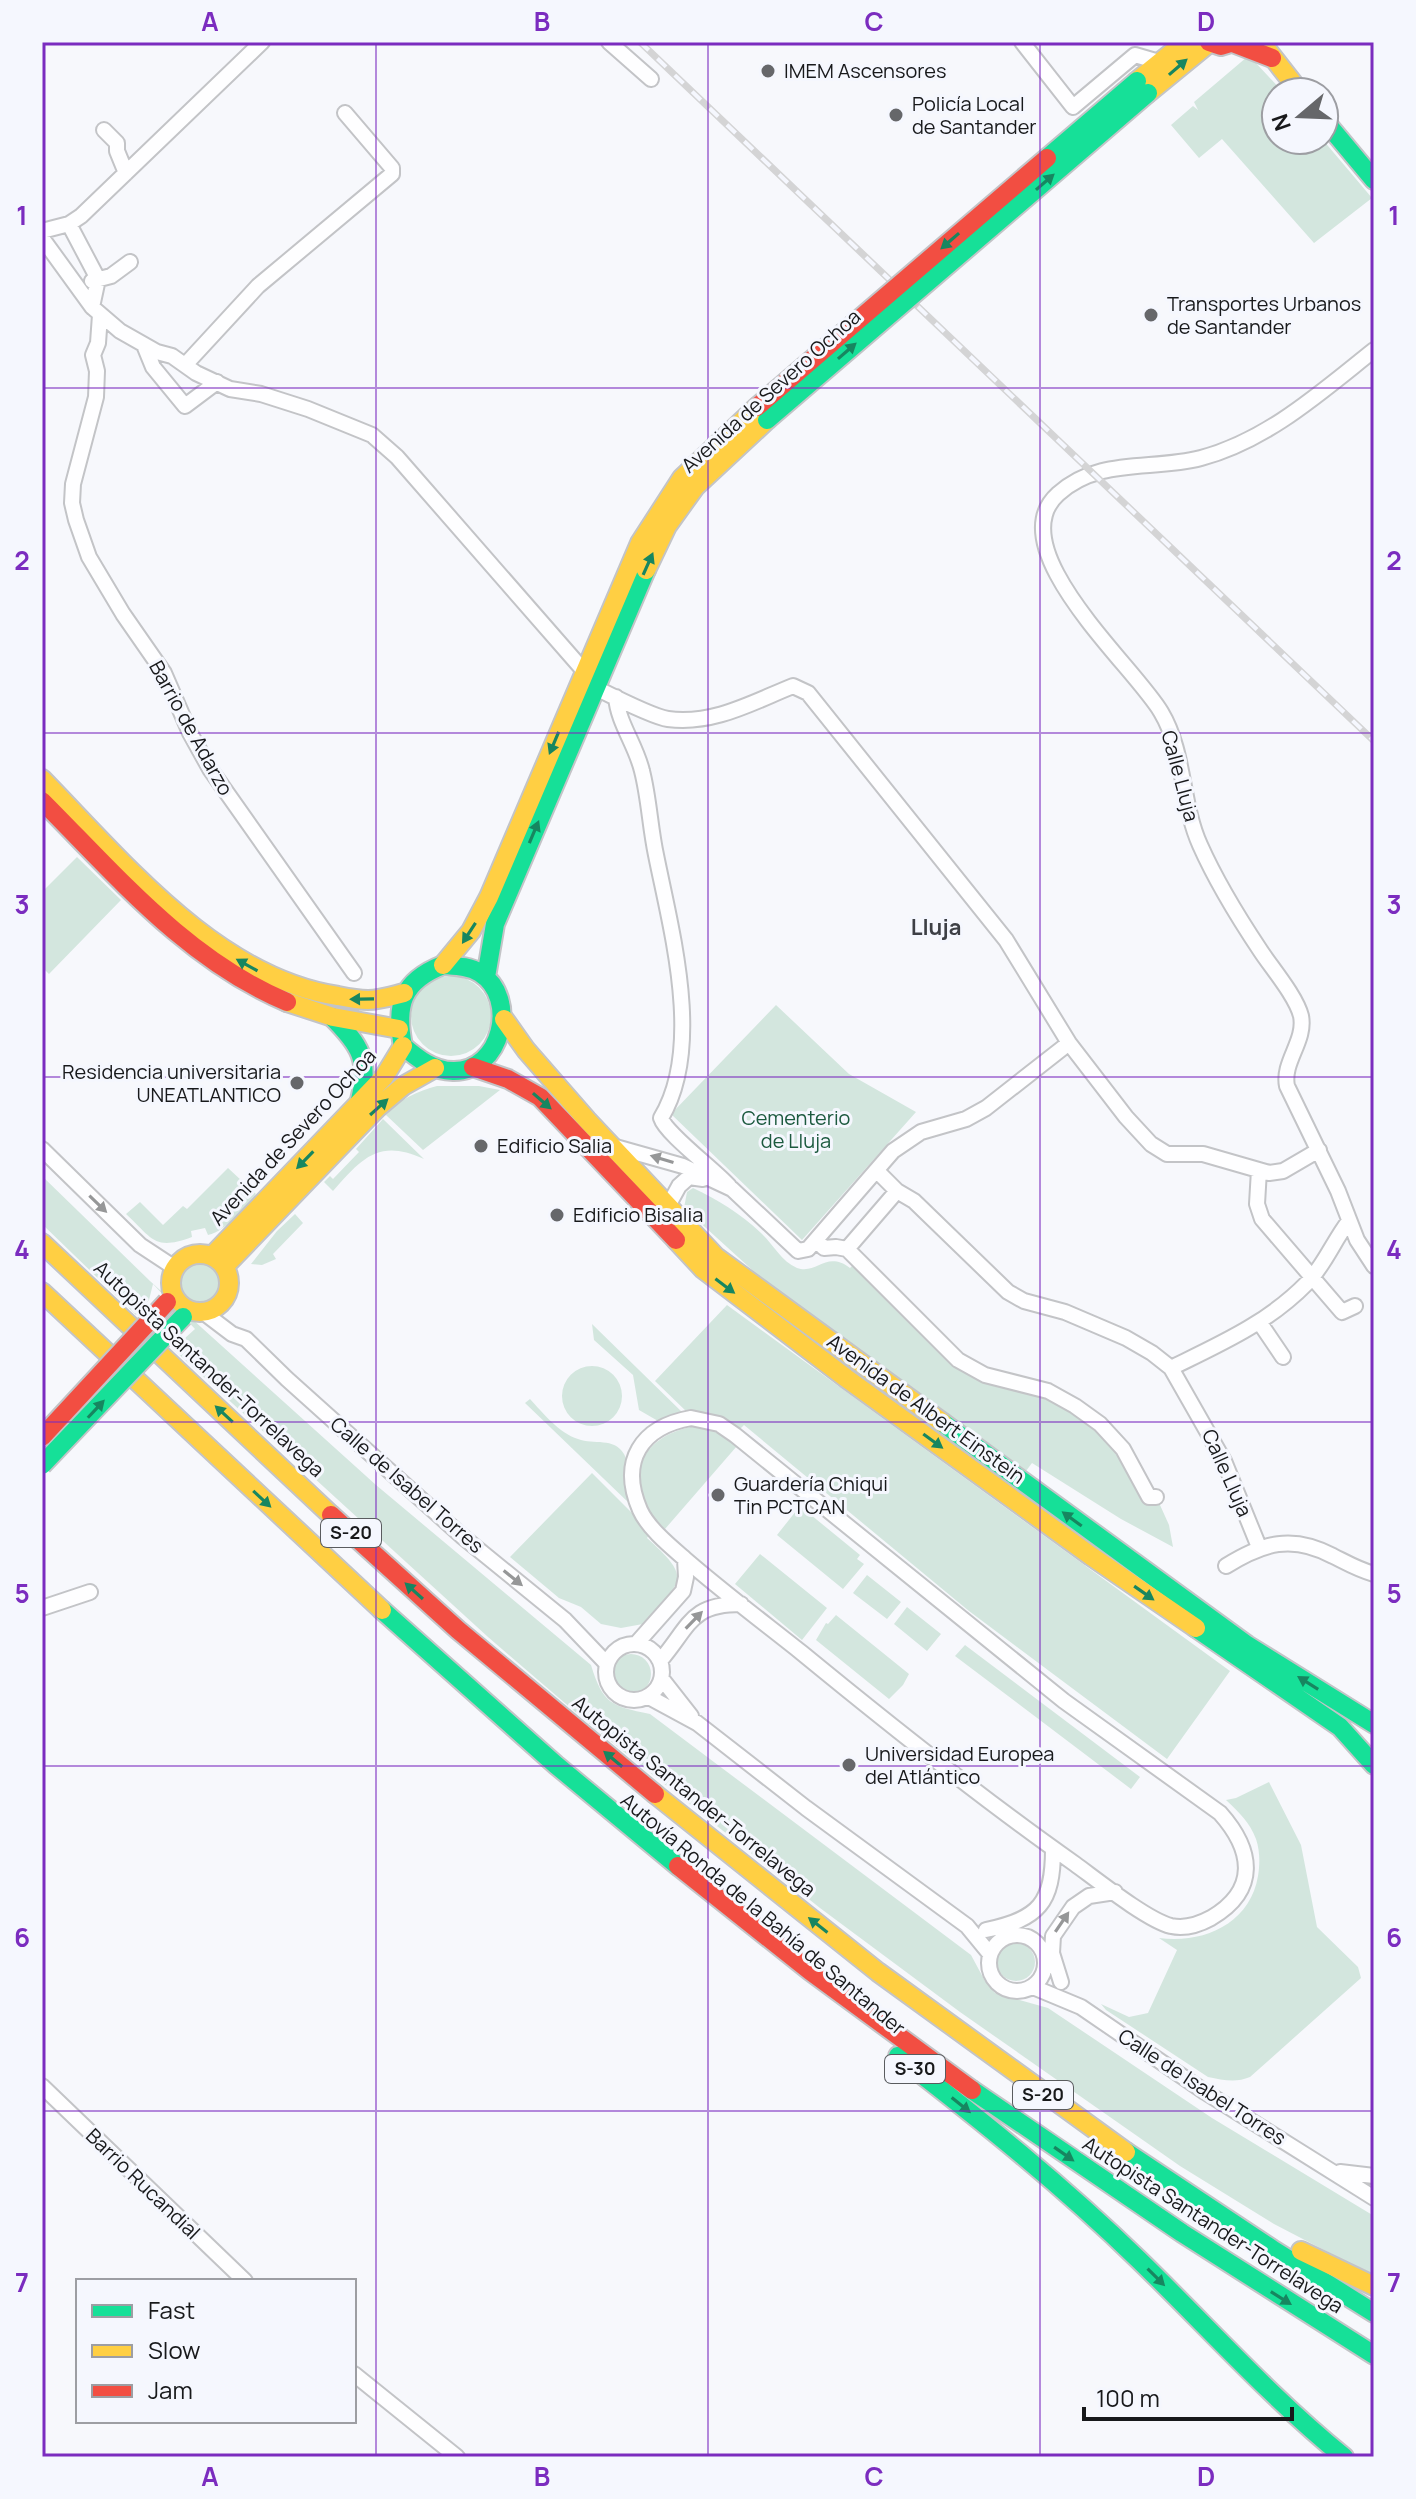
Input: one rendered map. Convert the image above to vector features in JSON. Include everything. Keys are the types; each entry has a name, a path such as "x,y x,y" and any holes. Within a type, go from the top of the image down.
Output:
{"main road":[{"name":"Avenida de Severo Ochoa","path":"1143,87 1159,62 1185,42"},
{"name":"Avenida de Severo Ochoa","path":"486,977 495,924 640,543 661,506 699,460 762,414 1143,87 1209,42"},
{"path":"1209,42 1221,46 1233,42 1267,50 1287,76"},
{"path":"1340,139 1374,178"},
{"name":"Avenida de Severo Ochoa","path":"443,965 471,931 489,897 589,679"},
{"path":"42,779 163,899 210,942 239,960 269,977 338,998 365,1001 404,993"},
{"path":"42,801 195,949 229,973 259,989 332,1017 381,1023 435,1068 451,1071 473,1067 497,1045 504,1019 501,998 486,977 471,968 443,965 418,976 404,993 399,1011 401,1038"},
{"path":"332,1017 357,1043 365,1059 364,1087 359,1104"},
{"name":"Avenida de Albert Einstein","path":"504,1019 526,1050 611,1146 716,1257 1247,1645 1374,1724"},
{"name":"Avenida de Severo Ochoa","path":"218,1261 232,1238 384,1077 401,1038"},
{"name":"Avenida de Albert Einstein","path":"473,1067 508,1079 540,1097 703,1269 846,1378 1091,1556 1340,1727 1374,1765"},
{"name":"Avenida de Severo Ochoa","path":"218,1261 377,1108 403,1086 435,1068"},
{"name":"Autopista Santander-Torrelavega","path":"42,1243 414,1592 672,1809 880,1973 1096,2133 1374,2313"},
{"path":"42,1437 171,1298 171,1282 180,1261 195,1254 218,1261 229,1278 227,1297 212,1309 191,1313 42,1465"},
{"name":"Autopista Santander-Torrelavega","path":"42,1292 369,1599 474,1693 708,1890 890,2031 1122,2194 1374,2355"},
{"path":"171,1298 191,1313"},
{"name":"Autovía Ronda de la Bahía de Santander","path":"474,1693 778,1960 1059,2186 1138,2259 1261,2385 1344,2457"},
{"name":"Autovía Ronda de la Bahía de Santander","path":"880,1973 1168,2170 1271,2234 1374,2286"}],"street":[{"path":"42,231 69,224 87,210 262,42"},
{"path":"609,42 651,79"},
{"path":"1022,42 1073,107 1135,55 1159,62"},
{"path":"186,364 258,286 268,281 392,174 392,168 345,113"},
{"path":"104,130 117,143 126,173"},
{"path":"69,224 98,279"},
{"path":"42,238 96,311 120,331 230,389 261,394 308,409 372,435 397,457 589,679 616,697 666,719 685,719 732,713 793,686 808,693 1006,940 1069,1043 1151,1144 1167,1154 1203,1154 1269,1173 1283,1171 1319,1150"},
{"path":"76,284 111,276 130,262"},
{"name":"Barrio de Adarzo","path":"98,279 98,343 93,355 97,371 96,397 73,484 72,503 89,557 164,673 190,733 210,769 354,973"},
{"path":"144,345 153,367 185,406 217,382"},
{"name":"Calle Lluja","path":"1374,350 1303,407 1253,437 1201,458 1092,472 1076,479 1056,496 1045,512 1045,536 1050,558 1063,586 1087,621 1142,683 1162,713 1172,736 1186,805 1199,845 1251,937 1300,1014 1301,1031 1286,1078 1349,1221 1374,1266"},
{"path":"616,697 617,712 642,770 680,973 681,1029 677,1078 661,1118 667,1128 798,1251 808,1249 817,1241 893,1151 906,1140 943,1124 966,1119 986,1108 1069,1043"},
{"path":"611,1146 683,1166 732,1189"},
{"path":"42,1149 140,1245 175,1268"},
{"path":"1259,1170 1257,1204 1262,1219 1342,1312 1355,1306"},
{"name":"Calle Lluja","path":"877,1171 897,1191 914,1201 1008,1292 1024,1301 1065,1312 1126,1338 1171,1368 1224,1461 1259,1547"},
{"path":"667,1208 679,1186 689,1177 711,1181"},
{"path":"847,1249 897,1191"},
{"path":"1171,1368 1260,1323 1312,1276 1349,1221"},
{"path":"817,1241 824,1248 847,1249 958,1360 985,1375 1048,1391 1100,1424 1123,1449 1149,1497 1156,1497"},
{"name":"Calle de Isabel Torres","path":"191,1313 246,1339 463,1537 565,1620 607,1664"},
{"path":"1260,1323 1283,1357"},
{"path":"691,1418 719,1424 735,1435 1064,1701 1220,1813 1237,1832 1244,1852 1245,1878 1239,1895 1226,1909 1188,1927 1171,1926 1144,1913 1053,1849 895,1729 685,1559 641,1512 633,1485 633,1460 642,1441 660,1426 691,1418"},
{"path":"1226,1566 1259,1547 1290,1543 1309,1545 1374,1574"},
{"path":"662,1679 649,1697 639,1701 627,1700 617,1695 610,1686 606,1675 607,1664 621,1648 636,1644 683,1591 685,1559"},
{"path":"42,1608 90,1592"},
{"path":"660,1661 690,1621 704,1609 718,1604 741,1604"},
{"path":"636,1644 652,1650 660,1661 662,1679 697,1723"},
{"path":"649,1697 697,1723 806,1808 967,1926 990,1954"},
{"path":"986,1930 1019,1922 1040,1905 1052,1878 1053,1849"},
{"path":"1061,1982 1052,1953 1053,1936 1073,1907 1089,1896 1115,1892"},
{"path":"967,1926 1007,1936 1023,1935 1039,1943 1045,1970 1033,1987 1018,1991 1001,1986 990,1972 990,1954 997,1943 1007,1936"},
{"name":"Calle de Isabel Torres","path":"1045,1970 1061,1982 1081,2007"},
{"name":"Calle de Isabel Torres","path":"1033,1987 1081,2007 1205,2092 1374,2198"},
{"name":"Barrio Rucandial","path":"42,2086 243,2279"},
{"name":"Calle de Isabel Torres","path":"1324,2166 1345,2174 1374,2176"},
{"path":"356,2376 457,2457"}],"green space":[{"path":"1247,57 1268,76 1260,76 1260,156 1337,156 1372,198 1314,243 1222,139 1199,158 1171,125 1193,106 1198,110 1194,102"},
{"path":"77,857 121,900 49,974 42,967 42,892"},
{"path":"451,976 466,979 479,988 488,1001 491,1016 488,1031 479,1044 466,1053 451,1056 436,1053 423,1044 414,1031 411,1016 414,1001 423,988 436,979"},
{"name":"Cementerio de Lluja","path":"776,1005 849,1074 916,1112 802,1240 671,1114"},
{"path":"437,1086 479,1086 500,1090 423,1150 386,1115 409,1096"},
{"path":"383,1119 424,1159 395,1150 383,1151 353,1169 333,1191 324,1182 330,1176 333,1179 359,1152 356,1149"},
{"path":"228,1168 256,1194 222,1229 208,1235 205,1228 191,1231 192,1237 162,1242 149,1236 126,1214 140,1202 163,1225 183,1206 187,1209"},
{"path":"42,1176 150,1281 376,1485 591,1665 600,1688 610,1701 650,1714 971,1955 995,1993 1048,2008 1212,2118 1374,2216 1374,2276 1274,2224 1180,2166 960,2012 820,1908 594,1728 488,1637 173,1349 195,1329 153,1284 149,1300 136,1315 42,1224"},
{"path":"693,1188 745,1219 786,1261 797,1268 810,1268 834,1261 850,1268 853,1265 958,1366 1059,1402 1089,1421 1109,1442 1145,1503 1160,1505 1169,1525 1173,1547 1121,1519 1032,1463 1026,1471 760,1277 684,1208 687,1192"},
{"path":"295,1214 303,1223 273,1254 276,1259 262,1265 251,1264 277,1231"},
{"path":"200,1260 216,1267 223,1283 216,1299 200,1306 184,1299 177,1283 184,1267"},
{"path":"727,1305 1230,1671 1167,1759 969,1611 744,1425 738,1431 689,1414 655,1381"},
{"path":"592,1324 684,1414 658,1421 639,1410 633,1375 594,1340"},
{"path":"592,1366 613,1375 622,1396 613,1417 592,1426 571,1417 562,1396 571,1375"},
{"path":"530,1399 571,1436 584,1441 609,1443 620,1449 628,1466 630,1504 525,1403"},
{"path":"696,1426 718,1431 737,1446 665,1529 642,1497 640,1466 647,1452 659,1441"},
{"path":"592,1473 651,1532 647,1538 672,1563 677,1573 673,1589 643,1624 621,1628 601,1624 581,1607 559,1598 510,1557"},
{"path":"800,1506 860,1555 857,1559 864,1564 843,1589 777,1535"},
{"path":"760,1554 827,1608 802,1640 735,1584"},
{"path":"867,1575 901,1602 887,1619 853,1593"},
{"path":"907,1607 941,1634 927,1651 894,1624"},
{"path":"836,1615 909,1674 889,1699 816,1640 826,1623"},
{"path":"965,1645 1140,1777 1131,1789 955,1656"},
{"path":"631,1654 645,1660 651,1674 645,1688 631,1694 617,1688 611,1674 617,1660"},
{"path":"1269,1782 1301,1845 1317,1927 1358,1967 1361,1978 1250,2077 1235,2080 1208,2077 1101,2004 1129,2017 1148,2013 1177,1950 1159,1938 1192,1938 1208,1934 1235,1918 1245,1907 1258,1876 1258,1848 1254,1833 1226,1800"},
{"path":"1016,1943 1030,1948 1035,1962 1030,1976 1016,1981 1002,1976 997,1962 1002,1948"}],"railway":[{"path":"640,42 1374,741"}],"traffic: fast":[{"path":"1047,158 1137,81"},
{"path":"767,420 1148,93"},
{"path":"1340,139 1374,180"},
{"path":"486,977 495,924 646,570"},
{"path":"443,965 480,973 492,984 499,999 502,1015 500,1032 483,1060 470,1068 453,1071 439,1069 403,1046 400,1018 405,996 418,979 443,965"},
{"path":"332,1017 350,1036 360,1054 364,1074 360,1100"},
{"path":"42,1465 183,1317"},
{"path":"943,1423 1247,1645 1374,1724"},
{"path":"382,1610 556,1765 678,1866"},
{"path":"1196,1628 1340,1727 1374,1765"},
{"path":"898,2056 991,2129 1081,2206 1265,2386 1344,2457"},
{"path":"972,2090 1182,2233 1374,2355"},
{"path":"1126,2152 1374,2313"}],"traffic: slow":[{"path":"1137,81 1185,42"},
{"path":"1261,42 1288,76"},
{"path":"1148,93 1209,43"},
{"path":"443,965 471,931 489,897 640,543 682,478 757,407"},
{"path":"646,570 667,526 695,487 767,420"},
{"path":"42,779 175,912 252,966 294,985 360,1000 404,993"},
{"path":"287,1002 333,1017 399,1029"},
{"path":"504,1019 526,1050 587,1120 716,1257 943,1423"},
{"path":"212,1256 384,1077 403,1046"},
{"path":"225,1266 377,1108 403,1086 435,1068"},
{"path":"676,1240 703,1269 846,1378 1091,1556 1196,1628"},
{"path":"42,1243 331,1515"},
{"path":"200,1254 211,1256 220,1263 227,1272 229,1283 227,1294 220,1303 211,1310 200,1312 189,1310 180,1303 173,1294 171,1283 173,1272 180,1263 189,1256 200,1254"},
{"path":"42,1292 382,1610"},
{"path":"655,1794 878,1972 1126,2152"},
{"path":"1301,2251 1374,2286"}],"traffic: jam":[{"path":"1209,42 1221,46 1234,42"},
{"path":"1233,43 1272,58"},
{"path":"757,407 1047,158"},
{"path":"42,801 126,886 185,940 251,984 287,1002"},
{"path":"473,1067 508,1079 540,1097 676,1240"},
{"path":"42,1437 167,1302"},
{"path":"331,1515 458,1630 655,1794"},
{"path":"678,1866 810,1971 972,2090"}],"place":[{"name":"IMEM Ascensores","path":"768,71"},
{"name":"Policía Local de Santander","path":"896,115"},
{"name":"Transportes Urbanos de Santander","path":"1151,315"},
{"name":"Residencia universitaria UNEATLANTICO","path":"297,1083"},
{"name":"Edificio Salia","path":"481,1146"},
{"name":"Edificio Bisalia","path":"557,1215"},
{"name":"Guardería Chiqui Tin PCTCAN","path":"718,1495"},
{"name":"Universidad Europea del Atlántico","path":"849,1765"}],"district":[{"name":"Lluja","path":"936,927"}]}
